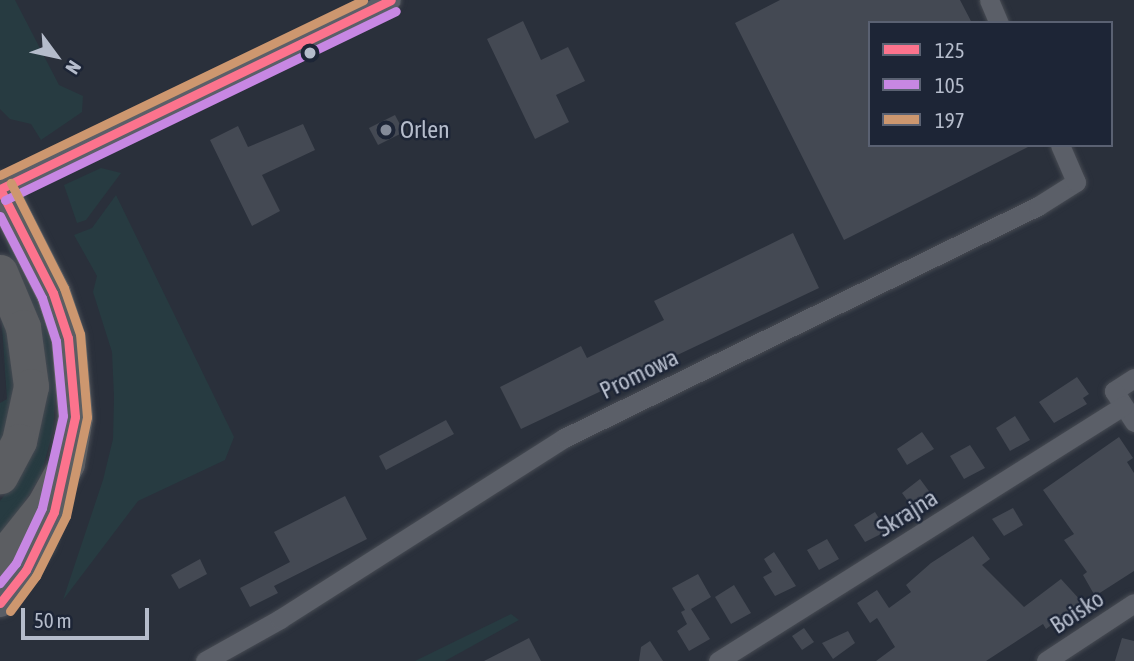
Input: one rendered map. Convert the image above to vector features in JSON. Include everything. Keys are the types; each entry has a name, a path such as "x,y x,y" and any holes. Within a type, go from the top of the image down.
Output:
{"highway":[{"path":"0,189 40,262 68,338 75,417 67,463 44,505 0,560"},
{"path":"0,272 23,327 31,386 19,440 0,476"}],"main road":[{"path":"4,599 41,544 67,463"}],"street":[{"path":"0,189 391,0"},
{"path":"989,0 998,21"},
{"name":"Promowa","path":"205,661 280,619 564,438 1038,206 1076,182 1061,147"},
{"path":"1134,378 1114,391 1134,422"},
{"name":"Skrajna","path":"718,661 1123,406"},
{"name":"Boisko","path":"1046,661 1134,603"}],"shaded area":[{"path":"0,0 15,0 59,85 83,96 82,112 41,140 31,124 10,119 0,109"},
{"path":"101,168 121,173 86,220 77,223 64,185"},
{"path":"116,195 234,437 225,460 138,501 63,600 103,480 113,439 112,352 93,292 97,276 74,235 92,228"},
{"path":"0,223 33,282 51,338 56,387 53,431 41,475 0,541 0,501 23,471 41,424 46,395 39,345"},
{"path":"0,297 19,355 0,459 0,403 7,399"},
{"path":"511,614 519,620 445,661 415,661"}],"building":[{"path":"780,0 960,0 971,21 868,21 868,147 1028,147 844,240 735,23"},
{"path":"523,21 541,60 568,47 585,81 556,95 569,122 535,139 487,39"},
{"name":"Orlen","path":"395,115 404,132 378,145 369,128"},
{"path":"303,124 315,150 262,175 280,211 252,226 210,140 238,126 248,147"},
{"path":"793,233 819,288 521,429 500,387 581,346 587,358 664,320 654,301"},
{"path":"1077,377 1089,394 1083,398 1087,404 1054,423 1039,402"},
{"path":"1015,416 1030,440 1010,451 996,428"},
{"path":"446,420 454,434 386,470 379,456"},
{"path":"922,432 934,449 907,465 897,449"},
{"path":"1119,437 1133,458 1127,462 1134,473 1134,571 1095,596 1083,575 1087,572 1064,540 1074,534 1043,490"},
{"path":"970,445 985,468 964,479 950,456"},
{"path":"920,479 934,498 915,511 902,493"},
{"path":"345,496 367,539 274,586 278,593 250,607 240,588 290,562 274,532"},
{"path":"1013,508 1023,525 1004,536 992,519"},
{"path":"875,512 887,531 865,542 854,525"},
{"path":"973,536 990,559 982,565 1024,607 1061,579 1082,602 1046,629 1043,624 986,661 876,661 895,647 877,618 870,623 857,603 877,590 889,608 911,592 906,585 931,563"},
{"path":"827,539 839,559 819,570 807,550"},
{"path":"774,552 796,586 775,596 763,577 772,572 764,559"},
{"path":"200,559 207,574 179,589 171,575"},
{"path":"698,574 711,597 691,609 710,639 689,651 677,631 687,624 681,612 685,610 672,588"},
{"path":"734,585 751,613 731,624 715,597"},
{"path":"804,628 814,642 802,650 792,636"},
{"path":"848,631 855,643 833,659 822,643"},
{"path":"529,638 541,661 484,661"},
{"path":"1122,638 1134,641 1134,661 1115,661"},
{"path":"650,641 663,661 639,661 641,647"}],"transit line":[{"name":"197","path":"0,175 363,0"},
{"name":"125","path":"0,189 391,0"},
{"name":"105","path":"5,200 396,11"},
{"name":"197","path":"10,611 36,576 66,516 87,417 80,334 64,288 11,183"},
{"name":"125","path":"0,189 53,293 68,338 75,417 54,512 26,570 0,603"},
{"name":"105","path":"0,216 42,298 56,341 63,416 42,508 16,563 0,583"}],"place":[{"name":"Orlen","path":"386,130"}]}
